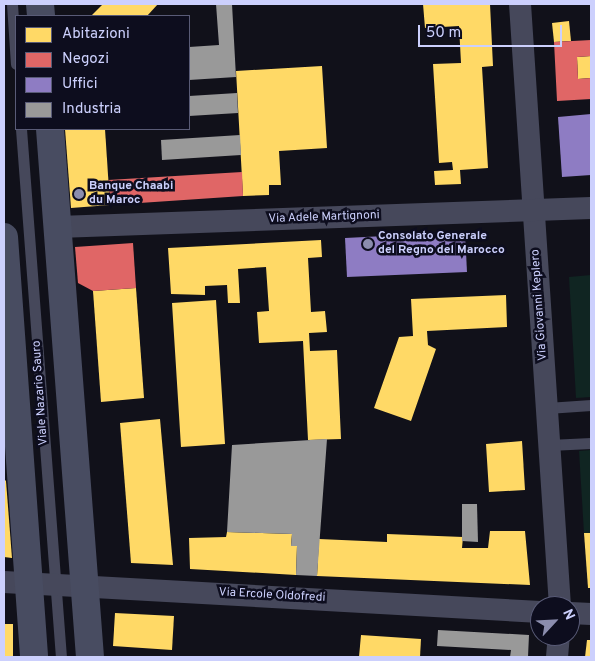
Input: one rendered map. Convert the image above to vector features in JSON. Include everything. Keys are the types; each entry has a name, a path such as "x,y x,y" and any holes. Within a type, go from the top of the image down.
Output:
{"main road":[{"path":"50,130 90,657"},
{"name":"Viale Nazario Sauro","path":"4,237 43,584 34,657"}],"street":[{"name":"Via Giovanni Keplero","path":"520,4 559,596"},
{"name":"Via Adele Martignoni","path":"58,227 591,208"},
{"name":"Via Ercole Oldofredi","path":"4,582 86,585 530,611"}],"lane":[{"path":"12,4 15,49"},
{"name":"Viale Nazario Sauro","path":"21,130 43,584 61,657"},
{"path":"547,408 591,405"},
{"path":"550,445 591,442"}],"green space":[{"path":"591,275 591,397 576,398 569,277"},
{"path":"591,450 591,533 584,533 579,451"}],"building: Abitazioni":[{"path":"103,4 158,4 148,15 92,15"},
{"path":"423,4 490,4 493,66 482,67 488,168 460,170 461,184 435,185 434,171 453,170 452,162 439,163 433,64 461,63 459,26 425,28"},
{"path":"569,21 571,41 554,42 552,23"},
{"path":"591,56 591,78 578,79 577,57"},
{"path":"322,66 327,148 279,151 281,185 269,185 269,195 243,196 236,71"},
{"path":"65,130 105,130 110,205 71,208"},
{"path":"321,240 322,257 308,258 311,312 325,311 327,332 309,333 310,351 337,350 341,439 308,440 303,341 259,343 257,312 269,311 266,267 238,269 240,303 228,303 227,285 205,286 205,295 171,294 168,248"},
{"path":"136,288 144,398 101,402 93,291"},
{"path":"506,295 507,327 427,331 428,345 436,349 411,421 374,408 399,337 413,336 411,299"},
{"path":"216,300 225,444 181,447 172,303"},
{"path":"160,419 173,565 131,563 120,423"},
{"path":"522,441 525,490 489,492 486,444"},
{"path":"4,479 6,481 12,558 4,557"},
{"path":"490,531 525,531 530,585 317,576 319,539 387,542 387,534 463,537 462,548 488,548"},
{"path":"227,532 292,534 291,546 297,546 296,575 190,569 189,538 226,537"},
{"path":"584,533 591,533 591,588 588,588"},
{"path":"115,613 174,616 172,650 113,646"},
{"path":"4,624 13,624 13,657 4,657"},
{"path":"361,635 421,639 420,657 359,657"},
{"path":"587,640 591,640 591,657 585,657"}],"building: Negozi":[{"path":"591,40 591,56 577,57 578,79 591,78 591,99 557,101 554,42"},
{"path":"242,172 243,196 110,205 108,180"},
{"path":"133,243 136,288 93,291 78,283 75,247"}],"building: Uffici":[{"path":"591,114 591,175 562,177 558,117"},
{"path":"465,232 467,272 347,277 345,238"}],"building: Industria":[{"path":"216,4 232,4 236,77 190,80 190,47 219,45"},
{"path":"237,93 238,113 190,116 190,96"},
{"path":"240,135 241,155 162,160 161,140"},
{"path":"327,439 317,576 296,575 297,546 291,546 292,534 227,532 232,445"},
{"path":"462,504 477,504 478,542 462,541"},
{"path":"438,630 529,635 528,657 510,657 511,650 437,646"}],"place":[{"name":"Banque Chaabi du Maroc","path":"79,194"},
{"name":"Consolato Generale del Regno del Marocco","path":"368,244"}]}
